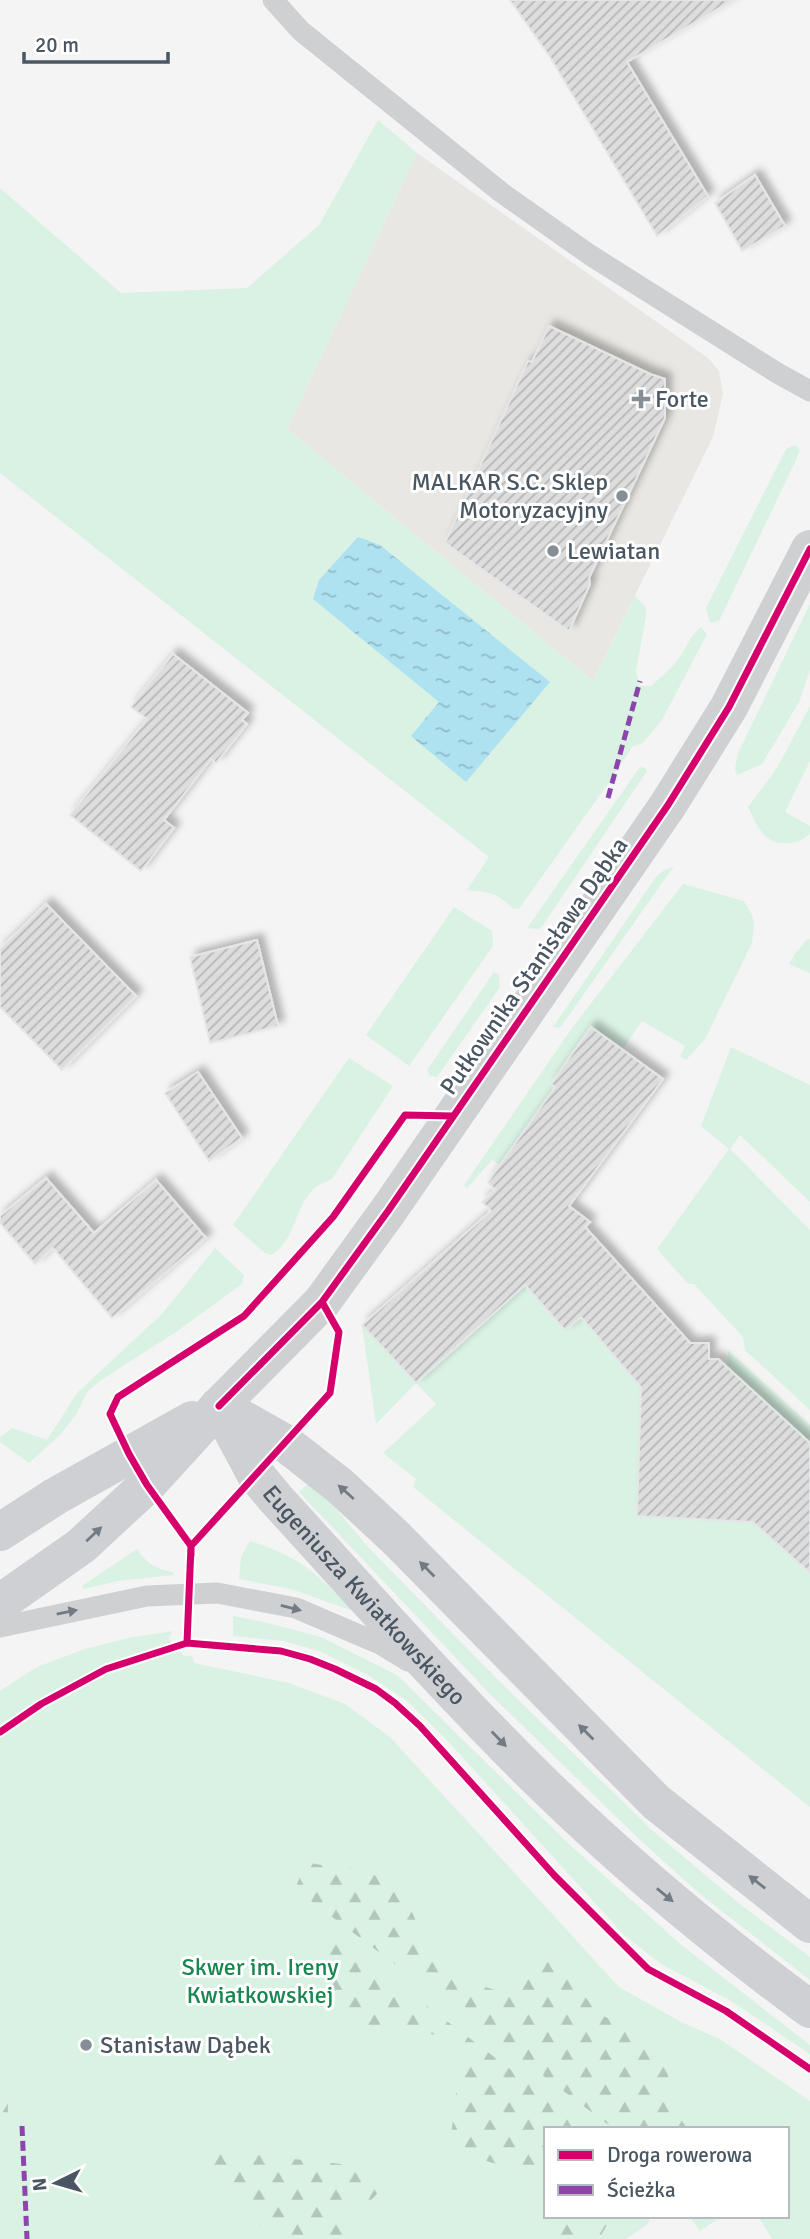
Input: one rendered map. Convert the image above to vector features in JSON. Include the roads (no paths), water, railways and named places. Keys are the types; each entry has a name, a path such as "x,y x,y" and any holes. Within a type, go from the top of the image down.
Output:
{"main road":[{"name":"Pułkownika Stanisława Dąbka","path":"0,1532 56,1496 219,1406"},
{"name":"Pułkownika Stanisława Dąbka","path":"0,1603 81,1546 147,1485 219,1406"},
{"name":"Eugeniusza Kwiatkowskiego","path":"219,1406 256,1475 276,1499 541,1783 640,1874 810,2009"},
{"name":"Eugeniusza Kwiatkowskiego","path":"219,1406 285,1443 340,1486 396,1538 656,1802 810,1924"}],"street":[{"name":"Pułkownika Stanisława Dąbka","path":"219,1406 322,1302 388,1212 668,805 729,707 810,549"}],"lane":[{"path":"273,0 301,32 502,192 590,255 810,391"},
{"path":"0,1627 147,1596 217,1593 296,1608 380,1644 452,1690"}],"water":[{"path":"358,537 380,545 550,682 466,782 411,736 439,702 313,599 319,580"}],"place":[{"name":"Forte","path":"641,399"},
{"name":"MALKAR S.C. Sklep Motoryzacyjny","path":"622,496"},
{"name":"Lewiatan","path":"553,551"},
{"name":"Stanisław Dąbek","path":"86,2045"}],"park label":[{"name":"Skwer im. Ireny Kwiatkowskiej","path":"260,1981"}]}
